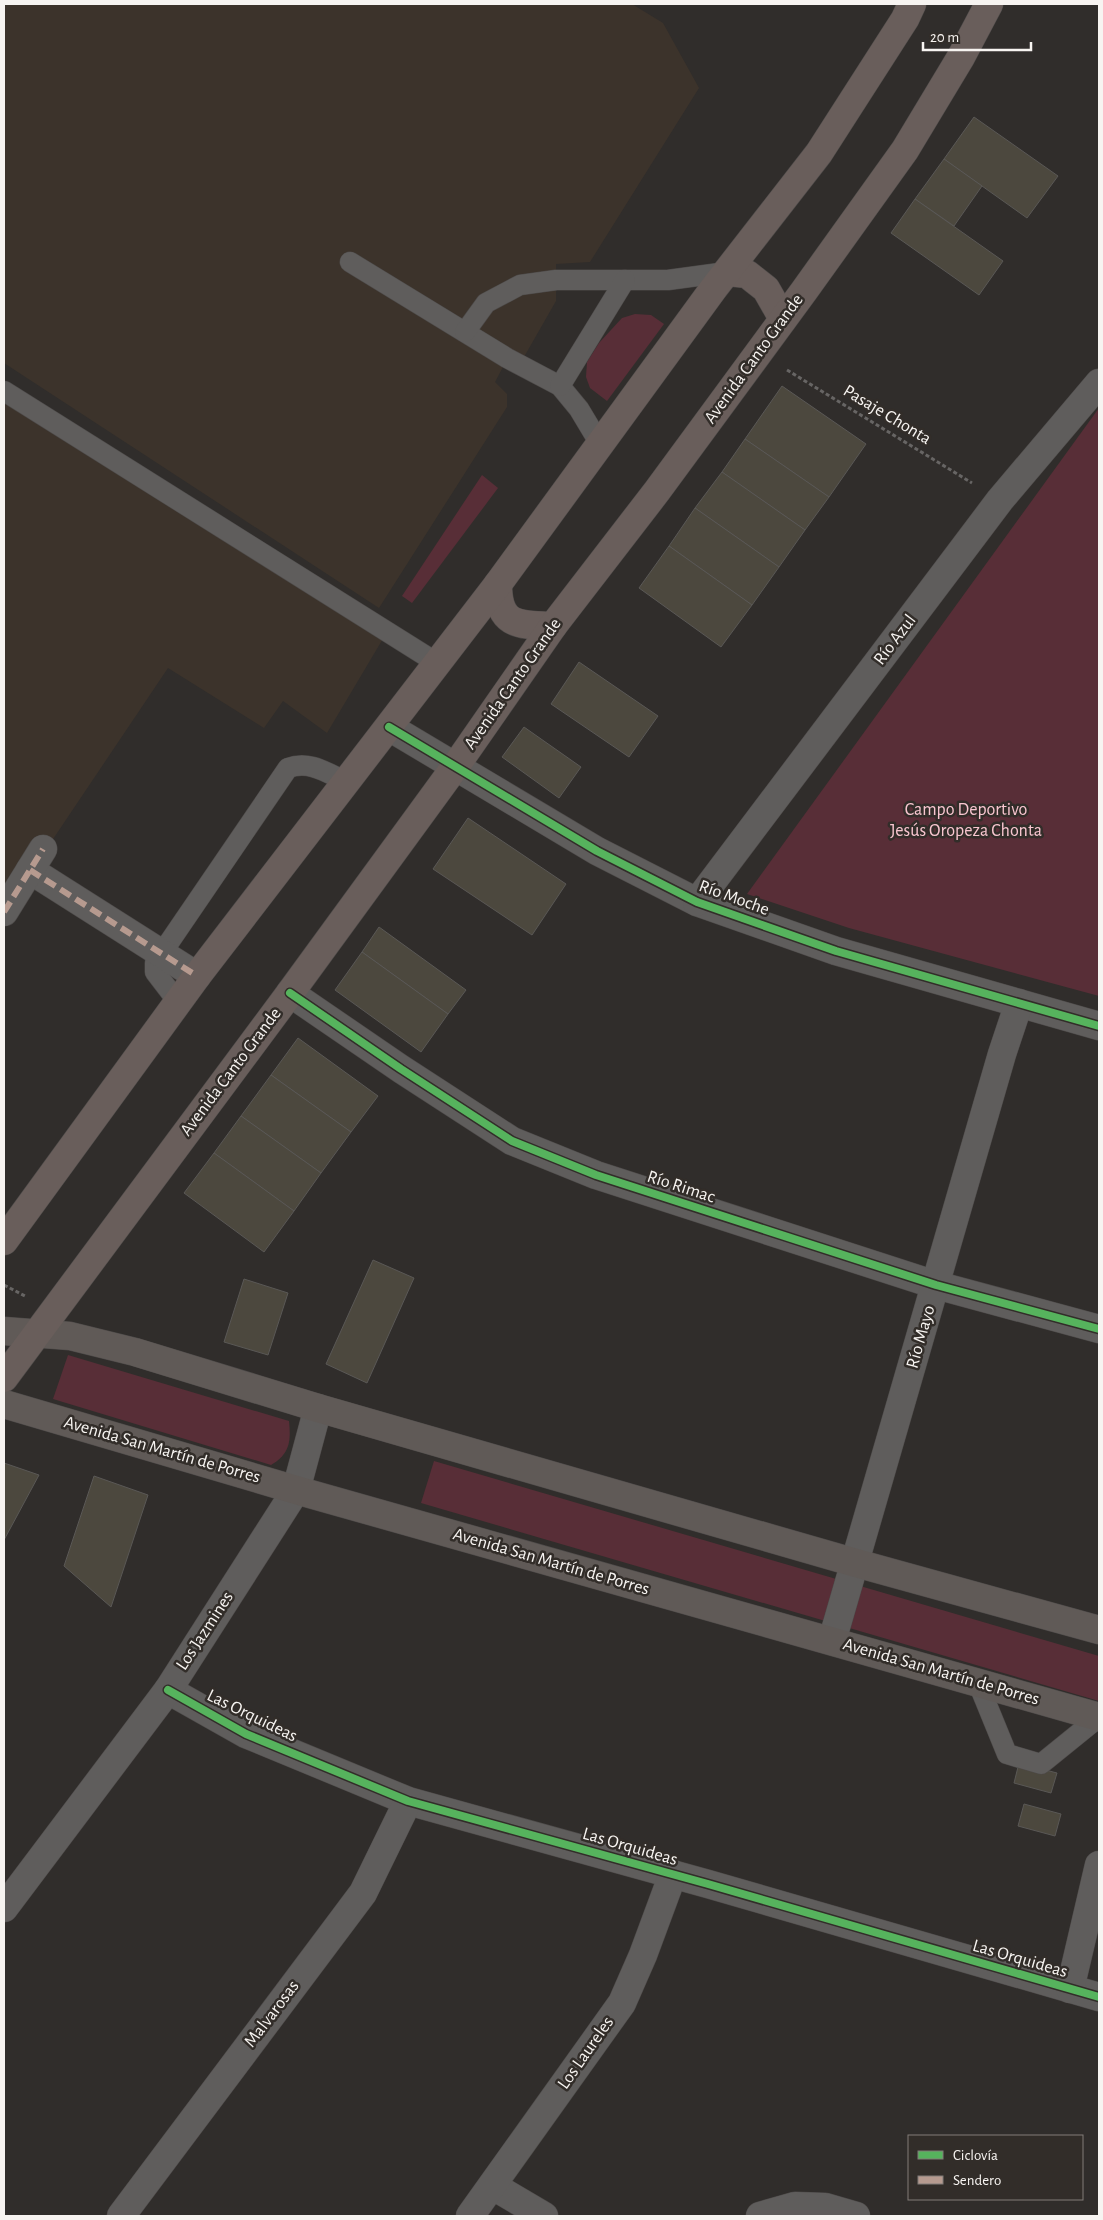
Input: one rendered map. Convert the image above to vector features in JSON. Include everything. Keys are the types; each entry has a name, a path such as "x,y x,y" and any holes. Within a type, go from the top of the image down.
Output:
{"main road":[{"path":"4,1241 197,976 498,584 727,272 819,153 905,19 912,4"},
{"name":"Avenida Canto Grande","path":"4,1378 290,993 455,767 554,626 657,491 905,150 961,57 990,4"},
{"path":"727,272 747,274 766,289 782,319"},
{"path":"498,584 498,601 506,616 523,625 554,626"},
{"path":"4,1331 70,1336 135,1352 318,1408 856,1563 1099,1630"},
{"name":"Avenida San Martín de Porres","path":"4,1404 296,1490 1099,1718"}],"street":[{"name":"Río Azul","path":"697,902 1000,500 1099,383"},
{"name":"Río Moche","path":"389,728 597,851 697,902 836,951 1099,1026"},
{"path":"4,912 37,859 161,953 197,976"},
{"name":"Río Rimac","path":"290,993 401,1069 512,1141 596,1175 936,1285 1099,1329"},
{"name":"Río Mayo","path":"832,1642 1002,1054 1019,1004"},
{"name":"Los Jazmines","path":"4,1908 168,1690 296,1490 318,1408"},
{"name":"Las Orquideas","path":"168,1690 246,1734 408,1801 673,1874 1099,1997"},
{"name":"Malvarosas","path":"121,2216 363,1892 408,1801"},
{"path":"1070,1989 1099,1865"},
{"name":"Los Laureles","path":"470,2216 622,2003 643,1956 673,1874"},
{"path":"493,2186 544,2216"},
{"path":"760,2216 795,2206 825,2207 856,2216"}],"lane":[{"path":"350,262 507,358 560,386 579,409 600,444"},
{"path":"465,332 486,302 520,285 556,280 668,280 727,272"},
{"path":"560,386 625,280"},
{"path":"4,391 437,663"},
{"path":"178,1002 155,972 155,962 288,768 308,764 347,782"},
{"path":"978,1683 1007,1754 1041,1764 1099,1718"}],"shaded area":[{"path":"4,4 632,4 663,23 699,88 590,262 556,264 556,301 524,357 512,350 495,382 507,394 507,407 379,608 4,363"},
{"path":"4,394 384,637 327,733 283,701 264,728 168,668 4,912"}],"green space":[{"path":"635,314 651,315 664,324 607,401 590,388 586,377 587,362 599,343 622,318"},
{"name":"Campo Deportivo Jesús Oropeza Chonta","path":"1099,408 1099,996 849,928 747,894"},
{"path":"482,475 498,488 412,603 402,596"},
{"path":"68,1355 289,1421 290,1435 286,1452 271,1465 53,1399"},
{"path":"434,1461 1099,1656 1099,1701 421,1503"}],"building":[{"path":"974,117 1058,176 1027,218 944,159"},
{"path":"944,159 982,186 954,226 915,199"},
{"path":"915,199 1003,261 979,295 891,233"},
{"path":"782,386 866,444 829,497 745,439"},
{"path":"745,439 829,497 805,530 722,472"},
{"path":"722,472 805,530 779,567 695,508"},
{"path":"695,508 779,567 752,605 669,546"},
{"path":"669,546 752,605 721,647 639,588"},
{"path":"579,662 658,716 629,757 551,704"},
{"path":"524,727 581,767 559,798 502,757"},
{"path":"468,818 566,884 532,935 433,869"},
{"path":"379,927 466,990 448,1014 362,952"},
{"path":"362,952 448,1014 421,1052 335,990"},
{"path":"298,1038 378,1096 351,1132 271,1075"},
{"path":"271,1075 351,1132 321,1173 241,1116"},
{"path":"241,1116 321,1173 294,1211 214,1153"},
{"path":"214,1153 294,1211 264,1252 184,1193"},
{"path":"373,1260 414,1278 367,1383 326,1364"},
{"path":"244,1279 288,1293 268,1355 224,1342"},
{"path":"4,1463 39,1475 4,1540"},
{"path":"94,1476 148,1495 111,1607 64,1566"},
{"path":"1019,1763 1057,1773 1051,1793 1014,1783"},
{"path":"1024,1804 1061,1814 1055,1836 1018,1826"}],"marked path":[{"path":"4,912 43,849"},
{"path":"30,870 197,976"}],"cycle path":[{"path":"389,727 597,851 697,902 836,951 1099,1026"},
{"path":"290,993 401,1069 512,1141 596,1175 936,1285 1099,1329"},
{"path":"168,1690 246,1734 408,1801 708,1884 1099,1997"}]}
